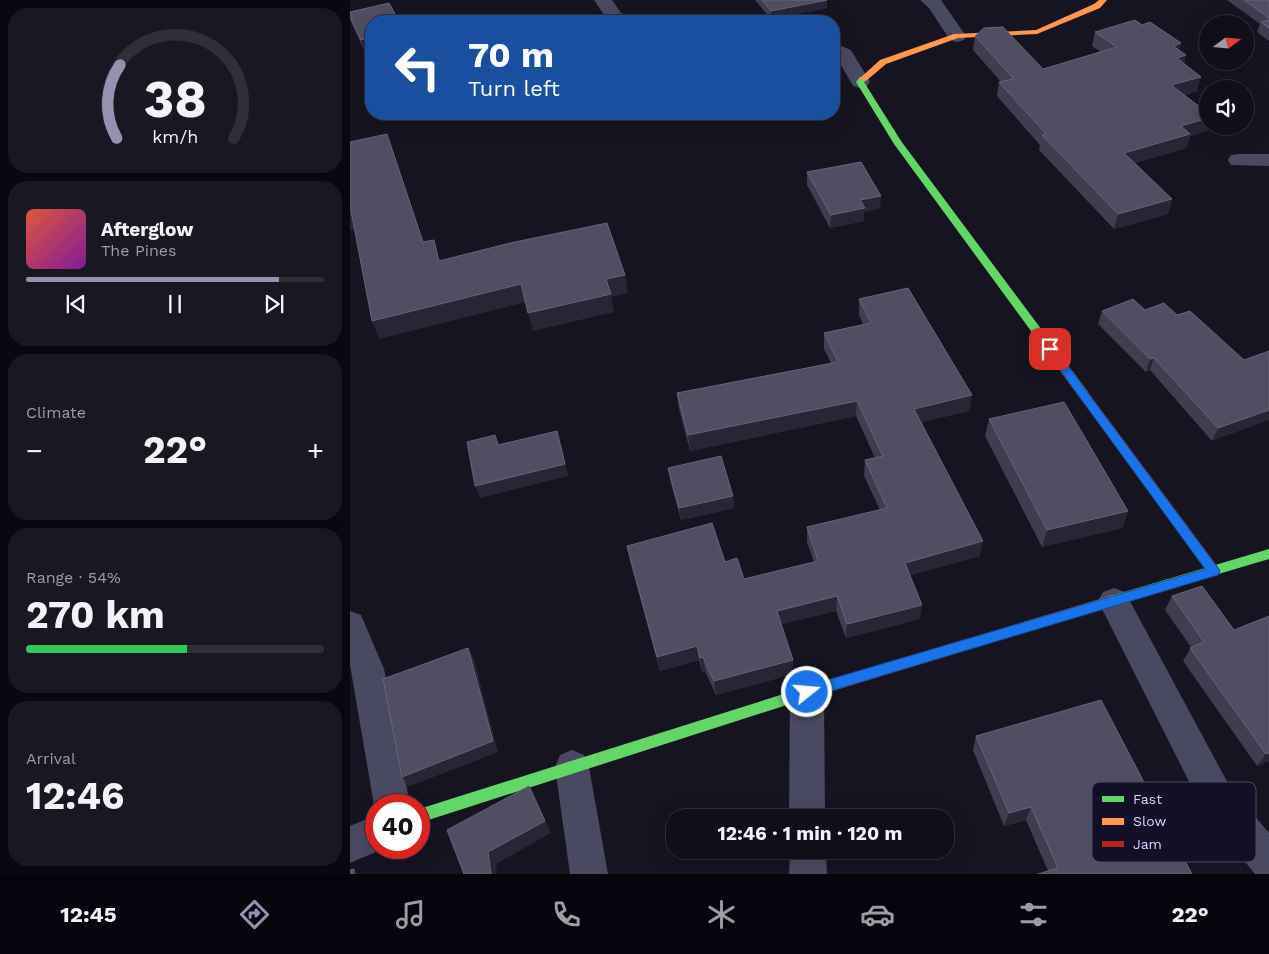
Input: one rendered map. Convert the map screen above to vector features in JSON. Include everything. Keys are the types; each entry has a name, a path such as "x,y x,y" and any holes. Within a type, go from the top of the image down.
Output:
{"street":[{"path":"603,0 613,15"},
{"path":"929,0 935,4 956,36"},
{"path":"860,82 883,62 956,36 1037,32 1097,6 1103,0"},
{"path":"840,52 844,54 903,150 1214,571"},
{"path":"1239,160 1269,160"},
{"path":"430,812 807,692 1269,554"},
{"path":"1114,601 1208,782"},
{"path":"350,624 368,669 390,794"},
{"path":"807,692 808,809"},
{"path":"572,767 589,874"},
{"path":"350,845 365,838"},
{"path":"1256,846 1269,862"},
{"path":"808,859 808,874"}],"building":[{"path":"762,0 827,0 771,11"},
{"path":"1244,0 1269,0 1269,18"},
{"path":"389,3 396,15 365,15 365,39 361,40 350,17 350,12"},
{"path":"1135,20 1142,25 1150,22 1181,43 1173,46 1186,55 1177,58 1201,77 1171,85 1199,106 1199,121 1181,126 1190,134 1124,153 1172,199 1118,214 1042,135 1046,134 999,82 1014,79 975,36 984,28 1003,27 1043,69 1117,47 1095,32"},
{"path":"1269,20 1269,28 1261,22"},
{"path":"387,134 423,242 434,240 439,261 510,243 607,223 625,275 606,279 611,294 528,313 521,284 372,321 350,211 350,142"},
{"path":"861,162 881,196 860,200 865,208 831,215 807,172"},
{"path":"908,288 972,395 914,409 983,541 905,563 922,605 847,624 837,596 777,611 793,660 714,681 703,657 700,658 697,646 657,657 627,546 712,523 725,562 737,558 744,579 818,561 807,527 887,508 865,460 883,456 857,401 688,435 677,393 838,362 824,333 871,323 859,299"},
{"path":"1133,299 1145,310 1164,303 1177,315 1190,311 1244,360 1269,351 1269,410 1218,428 1154,358 1150,359 1102,311"},
{"path":"1064,402 1128,511 1047,530 989,419"},
{"path":"557,431 565,464 475,486 467,442 495,435 498,445"},
{"path":"721,456 733,496 679,508 668,468"},
{"path":"1202,586 1234,630 1269,616 1269,753 1266,754 1190,648 1204,642 1172,596"},
{"path":"468,648 493,741 402,777 383,679"},
{"path":"1101,700 1144,782 1092,782 1092,862 1186,862 1192,874 1038,874 1058,868 1031,807 1009,813 976,736"},
{"path":"529,786 545,821 488,852 491,874 464,874 447,830"},
{"path":"354,869 354,874 350,874 350,870"}],"traffic: fast":[{"path":"863,79 860,82 897,142 1084,395"},
{"path":"1114,600 1269,554"},
{"path":"430,812 793,697"}],"traffic: slow":[{"path":"863,79 883,62 957,36 1037,32 1097,6 1103,0"},
{"path":"793,697 1114,600"}],"traffic: jam":[{"path":"1084,395 1214,571"}],"route":[{"path":"807,692 1214,571 1050,349"}]}
